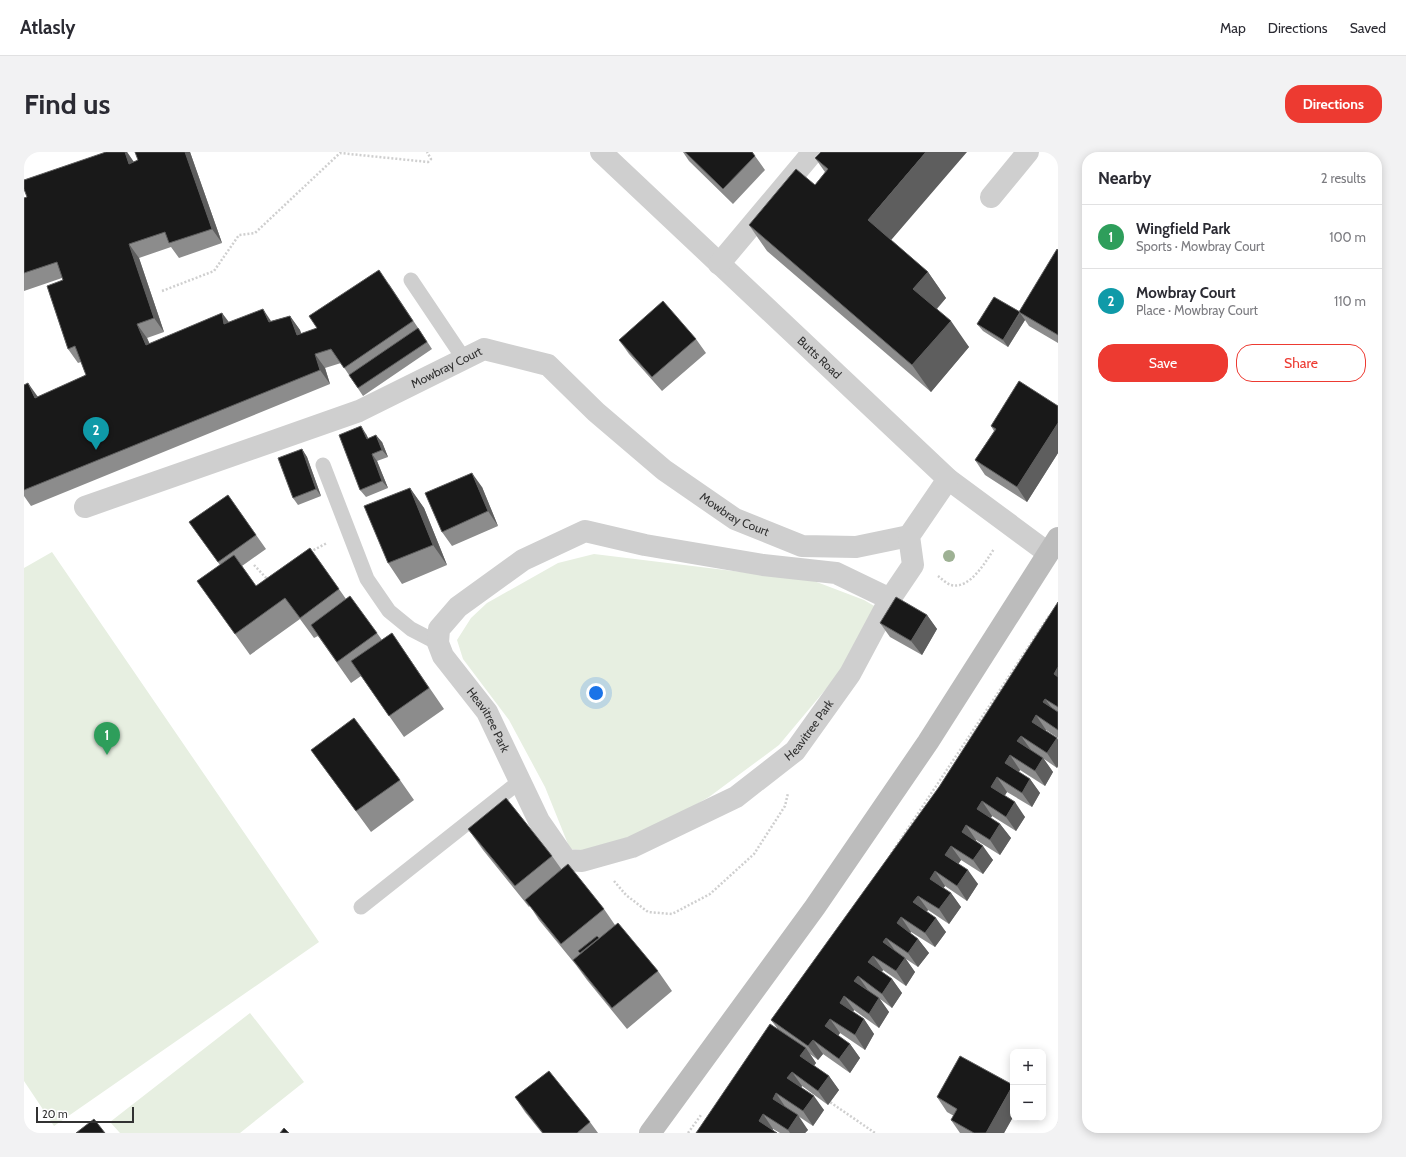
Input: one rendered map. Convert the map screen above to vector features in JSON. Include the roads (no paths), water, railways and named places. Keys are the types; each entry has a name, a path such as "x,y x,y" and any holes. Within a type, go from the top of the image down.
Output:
{"main road":[{"path":"650,1133 815,907 928,742 1053,545"}],"street":[{"name":"Butts Road","path":"601,152 948,479 1010,526 1053,545"},
{"path":"719,264 813,152"},
{"path":"991,197 1028,152"},
{"name":"Mowbray Court","path":"86,507 359,411 484,349 548,365 596,412 664,470 735,519 802,546 856,547 910,540"},
{"path":"910,540 948,479"},
{"path":"438,643 439,629 458,607 523,560 585,531 645,545 763,565 836,573 890,598"},
{"name":"Heavitree Park","path":"438,643 443,656 487,712 519,782 540,821 566,860 582,860 632,847 736,797 795,751 850,674 890,598 913,565 910,540"}],"lane":[{"path":"411,280 464,359"},
{"path":"323,465 367,579 389,611 410,629 438,643"},
{"path":"361,906 519,782"}],"place":[{"name":"Mowbray Court","path":"96,450"},
{"name":"Wingfield Park","path":"107,755"}]}
